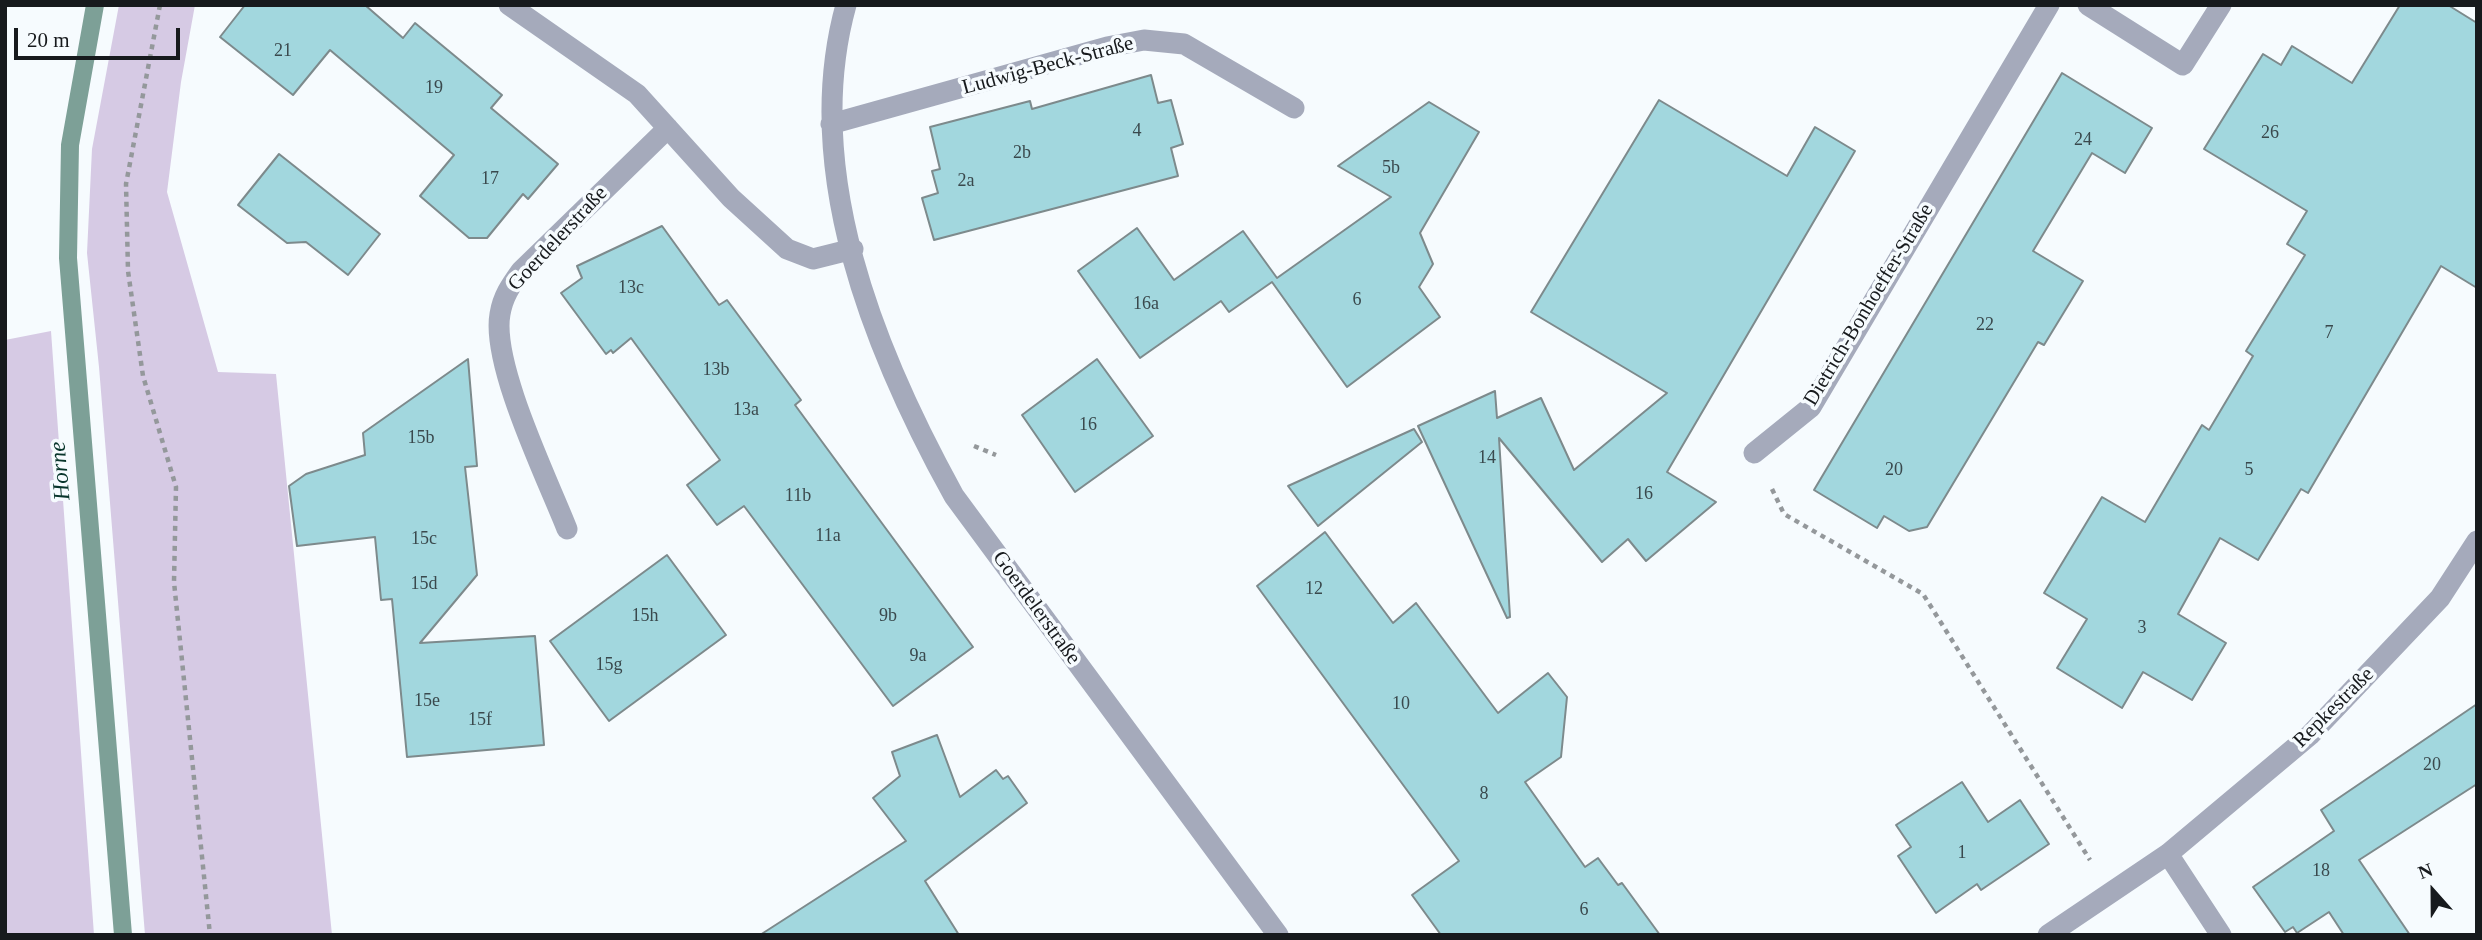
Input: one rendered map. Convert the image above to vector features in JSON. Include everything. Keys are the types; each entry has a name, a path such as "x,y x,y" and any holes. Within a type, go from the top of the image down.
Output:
{"street":[{"path":"509,5 637,94 731,198 787,249 813,260 853,249"},
{"name":"Goerdelerstraße","path":"846,5 835,63 831,124 838,186 875,332 912,421 954,496 1278,935"},
{"name":"Dietrich-Bonhoeffer-Straße","path":"1754,453 1811,407 2049,5"},
{"path":"2088,5 2183,65 2221,5"},
{"name":"Ludwig-Beck-Straße","path":"831,124 1107,47 1144,40 1184,44 1294,108"},
{"name":"Goerdelerstraße","path":"567,529 510,382 500,346 506,292 521,271 668,128"},
{"name":"Repkestraße","path":"2048,935 2168,854 2310,734 2440,598 2477,541"},
{"path":"2168,854 2221,935"}],"path":[{"path":"160,5 126,184 128,271 143,376 176,487 174,582 210,935"},
{"path":"1754,453 1784,514 1923,594 2110,893"}],"shaded area":[{"path":"119,5 195,5 181,82 167,192 218,372 276,374 332,935 145,935 99,367 87,253 92,149"},
{"path":"51,331 94,935 5,935 5,340"}],"building":[{"path":"245,5 365,5 403,38 415,23 502,95 491,108 558,164 528,199 523,194 487,238 469,238 420,196 454,155 330,50 293,95 220,37"},
{"path":"2400,5 2448,5 2477,23 2477,288 2441,266 2308,493 2301,489 2258,560 2220,538 2178,614 2226,643 2192,700 2143,672 2122,708 2057,668 2087,619 2044,593 2102,497 2145,522 2202,425 2209,430 2253,356 2246,351 2305,255 2287,244 2307,211 2204,149 2263,54 2281,65 2292,46 2352,83"},
{"path":"2062,73 2152,128 2125,173 2092,153 2033,251 2083,281 2044,345 2038,342 1927,527 1909,531 1884,516 1877,528 1814,490"},
{"path":"1151,75 1158,103 1171,100 1183,144 1171,148 1178,176 934,240 922,198 938,193 932,171 940,169 930,127 1030,101 1032,109"},
{"path":"1659,100 1787,176 1815,127 1855,151 1667,472 1716,502 1646,561 1628,539 1602,562 1499,438 1510,617 1507,618 1418,426 1495,391 1497,418 1541,398 1574,470 1667,393 1531,312"},
{"path":"1429,102 1479,132 1420,233 1433,264 1419,287 1440,317 1347,387 1272,282 1229,312 1221,301 1140,358 1078,271 1137,228 1174,280 1243,231 1277,278 1391,197 1338,166"},
{"path":"279,154 380,234 348,275 306,242 287,243 238,205"},
{"path":"662,226 719,305 727,300 801,400 795,405 973,647 893,706 744,506 717,525 687,485 720,460 631,338 613,353 611,350 606,354 561,293 582,278 577,266"},
{"path":"468,359 477,466 465,467 477,575 420,643 535,636 544,745 407,757 392,599 381,600 375,537 297,546 289,486 306,474 365,455 363,433"},
{"path":"1097,359 1153,436 1075,492 1022,415"},
{"path":"1414,429 1422,442 1318,526 1288,486"},
{"path":"1325,532 1393,623 1416,603 1498,713 1548,673 1567,697 1561,757 1525,782 1585,867 1598,858 1618,885 1622,883 1660,935 1441,935 1412,895 1459,861 1257,586"},
{"path":"667,555 726,635 609,721 550,641"},
{"path":"2477,704 2477,784 2359,860 2410,935 2344,935 2329,912 2297,933 2293,927 2285,932 2253,887 2334,831 2321,810"},
{"path":"937,735 960,797 996,770 1003,779 1008,776 1027,803 925,881 959,935 760,935 906,841 873,798 900,776 892,752"},
{"path":"1962,782 1988,822 2020,800 2049,844 1981,890 1977,884 1936,913 1898,856 1911,847 1896,825"}],"waterway":[{"name":"Horne","path":"95,5 70,145 68,258 123,935"}]}
